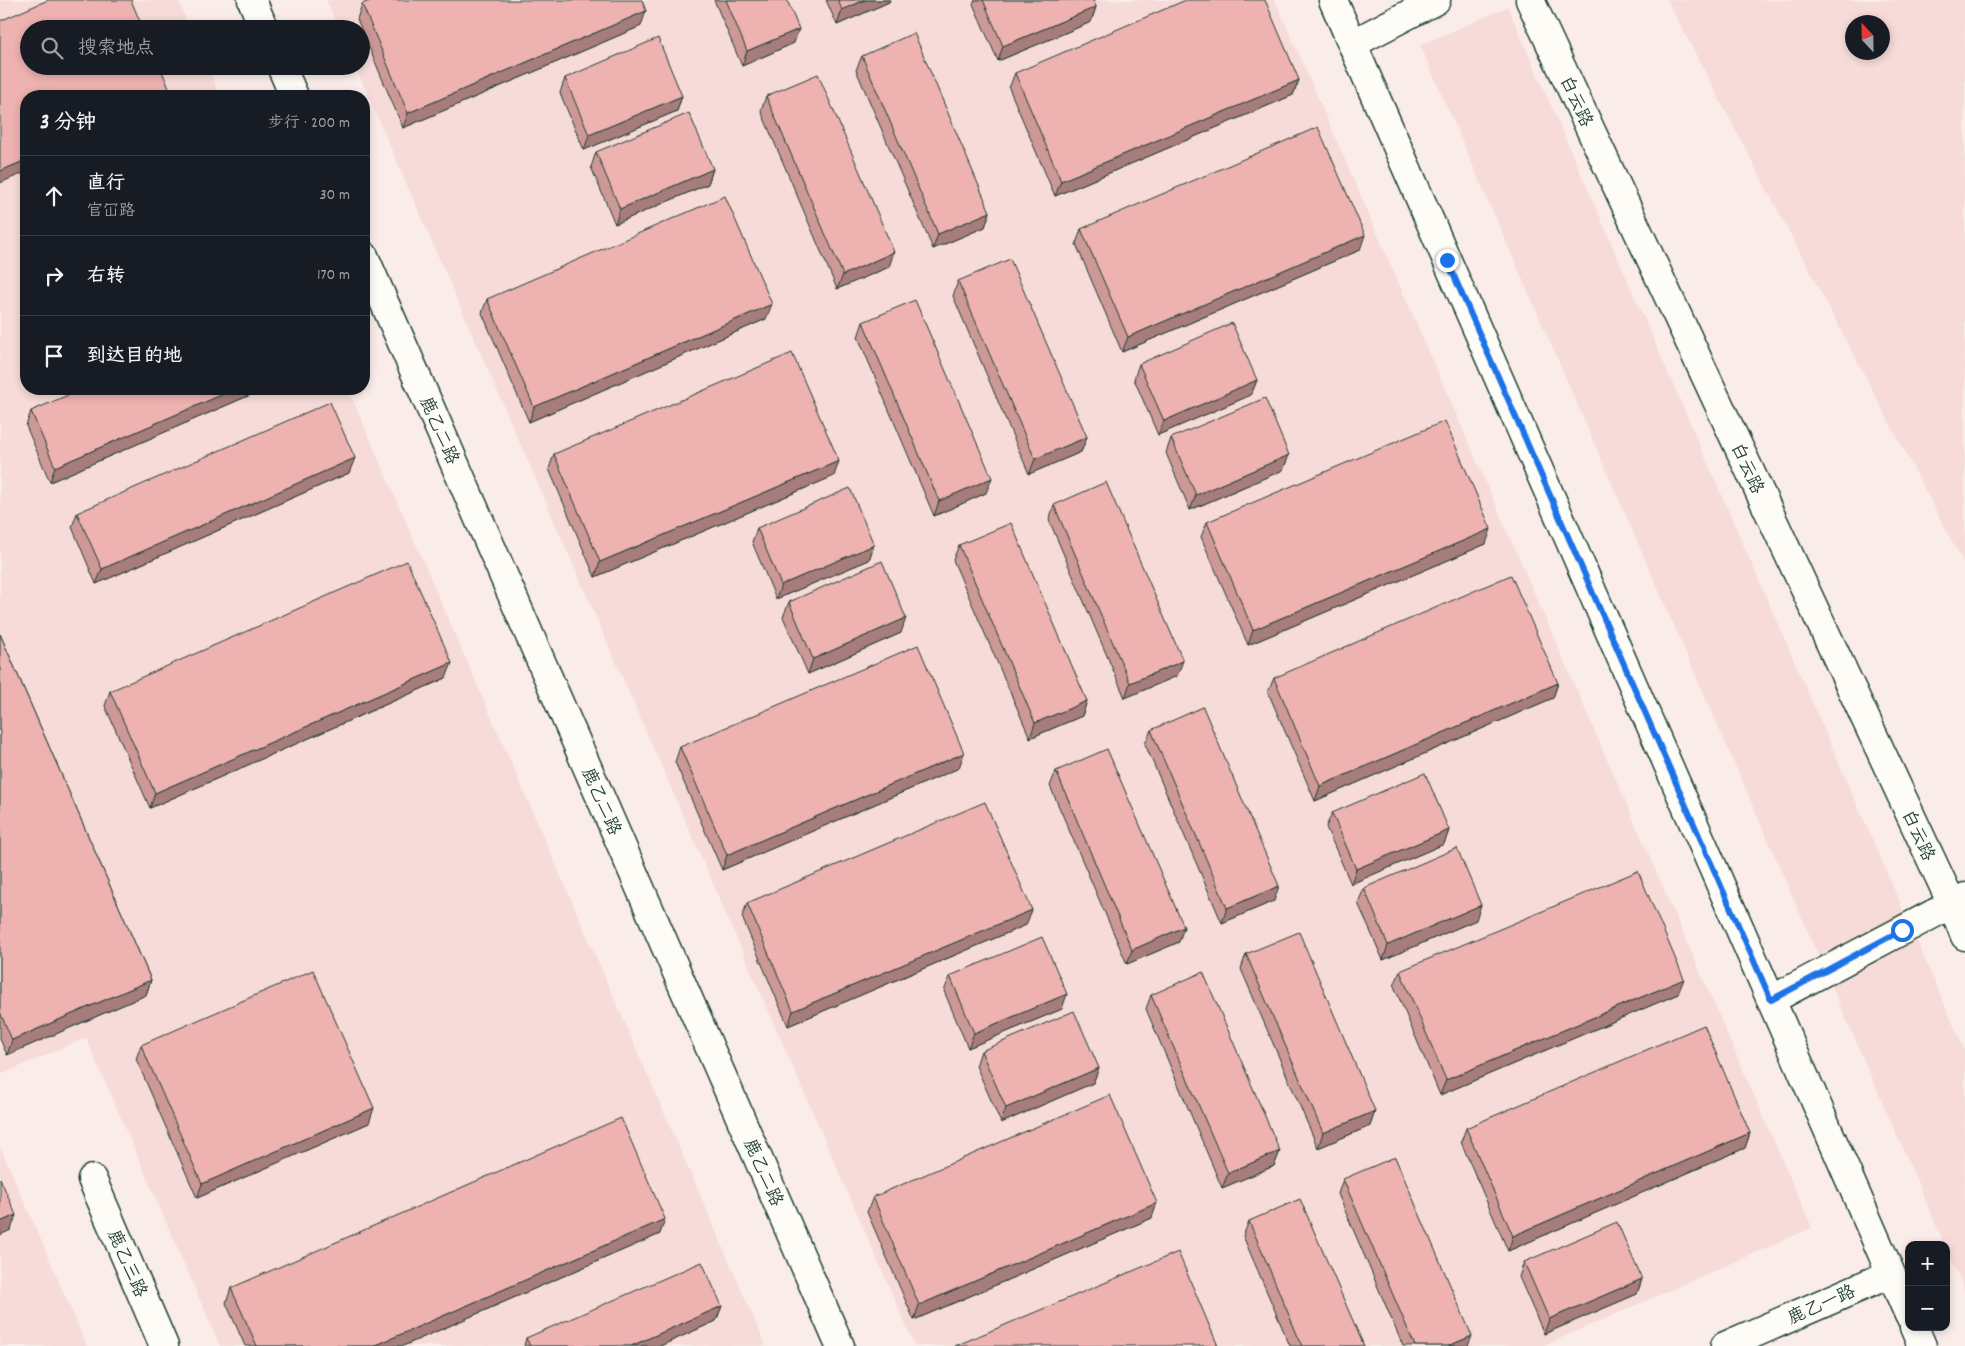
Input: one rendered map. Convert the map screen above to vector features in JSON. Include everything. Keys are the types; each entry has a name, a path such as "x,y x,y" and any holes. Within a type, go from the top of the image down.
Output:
{"street":[{"path":"252,0 260,20"},
{"path":"1333,0 1905,1306"},
{"path":"1352,44 1436,0"},
{"name":"白云路","path":"1530,0 1958,900 1965,936"},
{"path":"285,75 291,90"},
{"name":"鹿乙二路","path":"370,270 840,1346"},
{"path":"1771,1000 1958,900"},
{"name":"鹿乙三路","path":"92,1179 164,1346"},
{"name":"鹿乙一路","path":"1724,1346 1890,1274"},
{"path":"1916,1331 1922,1346"}],"shaded area":[{"path":"0,0 178,0 186,20 20,20 20,75 211,75 217,90 20,90 20,395 351,395 766,1346 220,1346 86,1038 0,1075"},
{"path":"326,0 1275,0 1812,1228 1543,1346 915,1346 370,100 370,90 366,90 359,75 370,75 370,20 335,20"},
{"path":"1667,0 1965,0 1965,566"},
{"path":"1508,7 1965,1051 1965,1291 1950,1257 1950,1241 1943,1241 1420,45"},
{"path":"0,1146 87,1346 0,1346"}],"building":[{"path":"48,0 131,0 139,20 20,20 20,75 164,75 170,90 20,90 20,163 0,171 0,21"},
{"path":"372,0 642,0 646,11 408,113 362,4"},
{"path":"726,0 787,0 799,29 747,51"},
{"path":"838,0 865,0 842,10"},
{"path":"983,0 1093,0 1096,7 1003,46"},
{"path":"1186,0 1265,0 1299,80 1061,181 1015,73"},
{"path":"914,33 990,212 938,234 862,56"},
{"path":"658,38 682,96 589,135 565,78"},
{"path":"818,74 894,252 843,275 766,96"},
{"path":"689,113 713,169 620,209 596,152"},
{"path":"1318,127 1365,235 1128,337 1081,229"},
{"path":"725,196 772,304 534,407 487,299"},
{"path":"1010,259 1087,437 1035,459 958,281"},
{"path":"915,300 992,478 939,501 863,322"},
{"path":"1232,323 1257,380 1164,421 1139,364"},
{"path":"792,353 839,461 600,562 554,454"},
{"path":"68,395 221,395 55,467 31,411"},
{"path":"1265,398 1289,455 1196,495 1171,438"},
{"path":"330,402 355,458 102,569 77,513"},
{"path":"1445,421 1491,529 1253,630 1207,522"},
{"path":"1106,482 1183,661 1130,683 1054,505"},
{"path":"850,488 874,545 781,585 757,528"},
{"path":"1011,523 1087,701 1035,723 959,545"},
{"path":"407,561 452,663 155,793 110,691"},
{"path":"882,561 906,618 813,659 789,602"},
{"path":"1511,575 1558,683 1320,786 1274,678"},
{"path":"0,634 151,980 12,1040 0,1012"},
{"path":"918,645 964,753 727,855 680,747"},
{"path":"1203,707 1279,886 1227,908 1151,730"},
{"path":"1107,749 1184,927 1132,950 1056,771"},
{"path":"1425,773 1449,830 1356,869 1332,813"},
{"path":"985,802 1032,910 793,1011 747,903"},
{"path":"1457,848 1481,905 1388,945 1364,888"},
{"path":"1638,871 1684,979 1446,1080 1400,971"},
{"path":"1299,932 1375,1111 1323,1133 1246,954"},
{"path":"1042,937 1067,994 974,1033 950,976"},
{"path":"313,970 374,1108 202,1184 141,1045"},
{"path":"1203,972 1280,1151 1228,1173 1151,995"},
{"path":"1074,1011 1099,1068 1006,1108 981,1051"},
{"path":"1704,1025 1750,1133 1513,1236 1466,1128"},
{"path":"1110,1095 1157,1203 919,1305 873,1197"},
{"path":"621,1118 665,1219 374,1346 257,1346 231,1288"},
{"path":"1395,1157 1472,1336 1448,1346 1415,1346 1343,1179"},
{"path":"0,1178 16,1215 0,1222"},
{"path":"1300,1199 1364,1346 1302,1346 1249,1221"},
{"path":"1617,1222 1642,1279 1549,1319 1524,1262"},
{"path":"1178,1252 1218,1346 955,1346"},
{"path":"702,1262 722,1306 631,1346 530,1346 526,1338"}],"route":[{"path":"1447,260 1771,1000 1902,930"}]}
